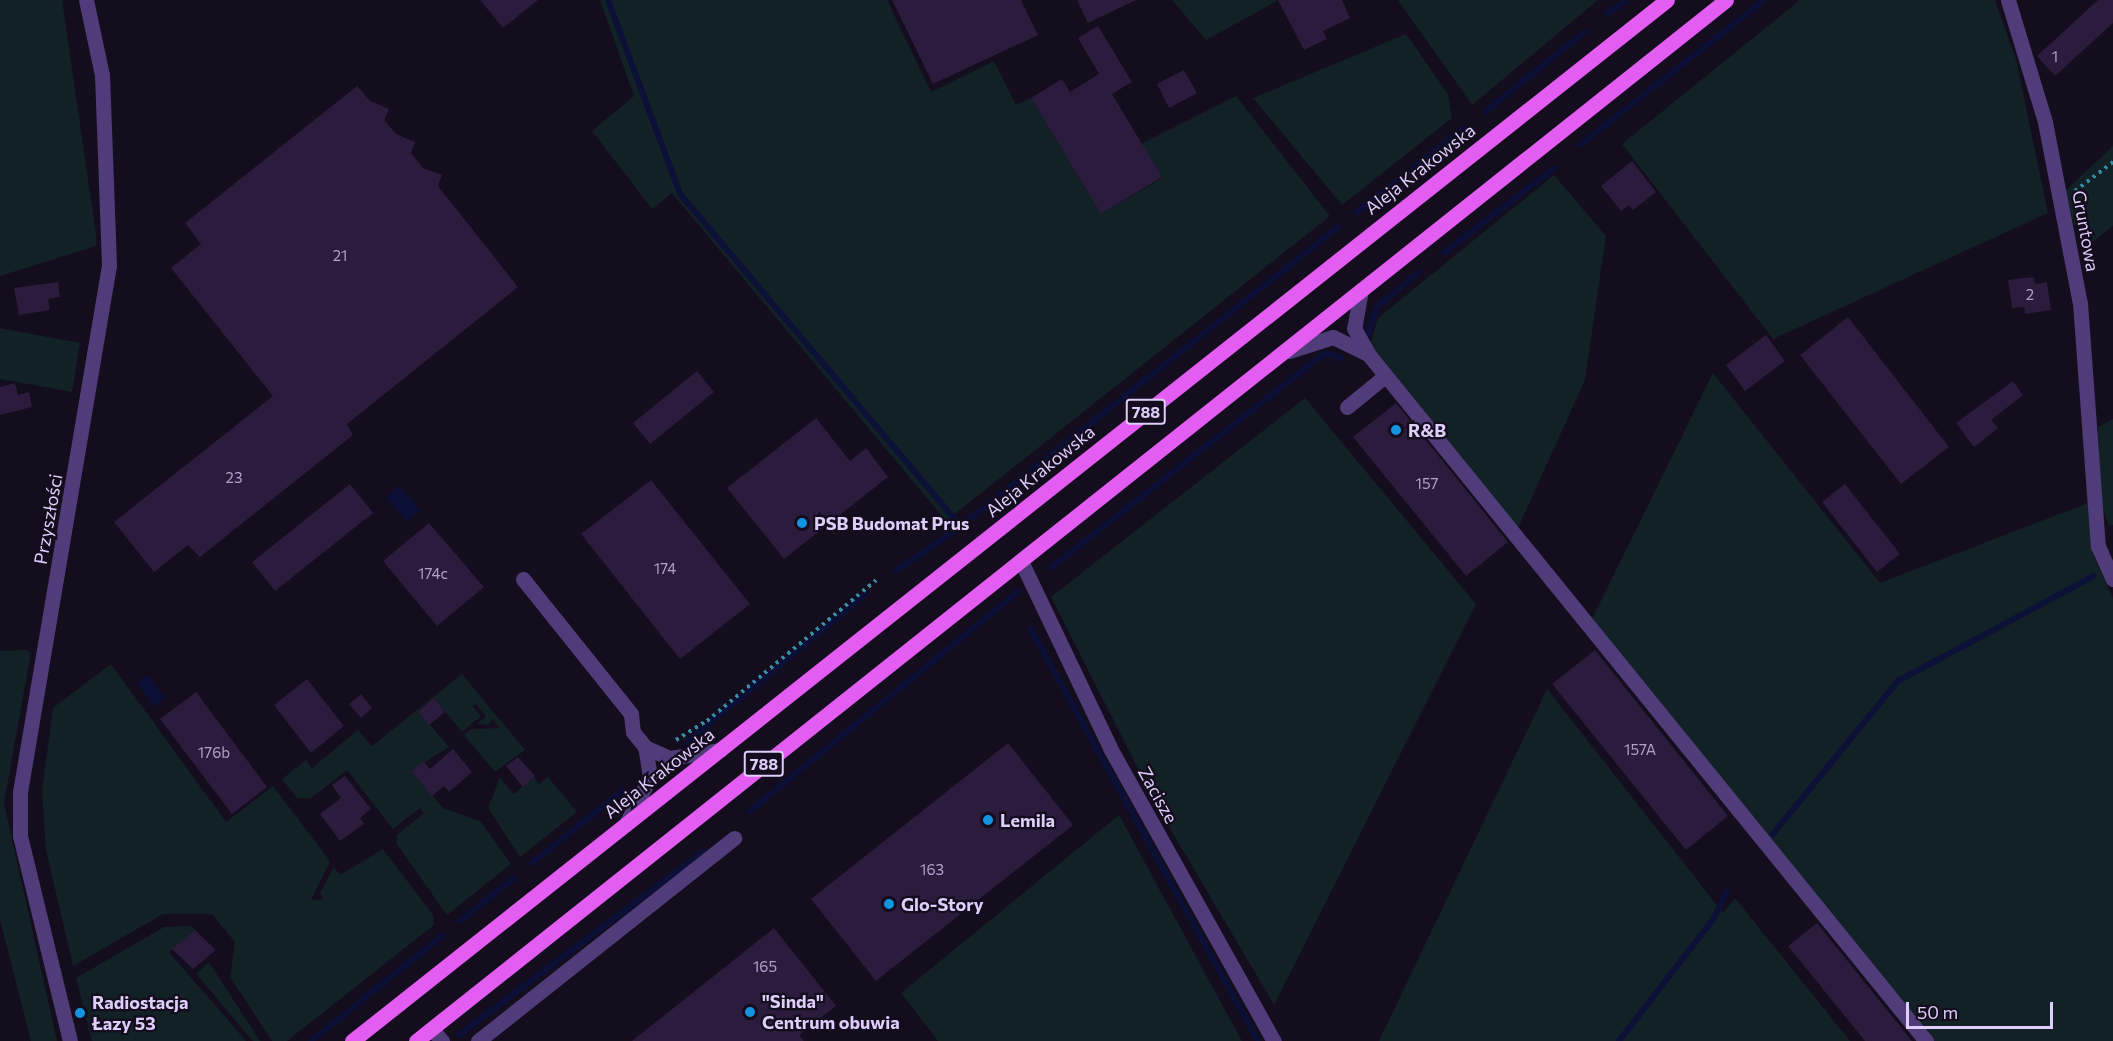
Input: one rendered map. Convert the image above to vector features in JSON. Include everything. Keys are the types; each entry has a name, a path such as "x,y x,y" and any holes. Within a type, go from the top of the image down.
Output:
{"main road":[{"name":"Aleja Krakowska","path":"352,1041 1667,0"},
{"name":"788","path":"416,1041 1726,0"}],"street":[{"name":"Przyszłości","path":"70,1041 29,876 19,811 109,265 102,75 86,0"},
{"name":"Gruntowa","path":"2008,0 2045,122 2080,303 2098,546 2113,579"},
{"path":"1361,290 1354,328 1369,355 1926,1041"},
{"path":"1274,359 1318,338 1333,337 1369,355"},
{"path":"1347,407 1385,376"},
{"name":"Zacisze","path":"1022,561 1100,729 1274,1041"},
{"path":"523,579 631,714 633,732 645,747 670,758 720,750"},
{"path":"626,824 650,777 645,747"},
{"path":"478,1041 734,838"},
{"path":"432,1029 442,1041"}],"path":[{"path":"2061,202 2113,162"},
{"path":"666,748 876,580"}],"shaded area":[{"path":"0,0 62,0 96,246 0,276"},
{"path":"600,0 887,0 931,92 994,61 1016,105 1031,98 1101,214 1162,178 1141,144 1236,96 1330,216 946,521 672,193 652,209 592,131 634,96"},
{"path":"1172,0 1276,0 1277,1 1206,40"},
{"path":"1398,0 1598,0 1472,105"},
{"path":"1800,0 1995,0 2016,59 2048,213 1773,339 1622,144"},
{"path":"1406,34 1448,94 1452,118 1342,205 1253,98"},
{"path":"2113,146 2113,226 2093,241 2074,225 2065,191"},
{"path":"1554,175 1606,236 1585,380 1518,528 1370,345 1378,318"},
{"path":"0,328 80,343 72,392 0,379"},
{"path":"1713,373 1880,583 2088,503 2094,557 2113,598 2113,1041 1932,1041 1592,619"},
{"path":"1305,398 1476,604 1274,1005 1158,808 1051,597"},
{"path":"2113,419 2113,525 2109,525 2099,498 2098,427"},
{"path":"399,486 420,510 407,521 386,497"},
{"path":"26,650 31,652 4,803 57,1041 31,1041 0,920 0,651"},
{"path":"111,664 226,822 273,786 330,861 311,900 323,899 320,893 334,867 340,875 383,849 433,915 434,925 287,1041 272,1041 230,977 235,942 212,914 163,914 73,966 46,850 42,790 53,708"},
{"path":"462,674 525,750 495,772 464,735 471,729 499,728 493,719 488,725 477,724 486,716 476,704 472,706 481,716 462,732 434,698 418,711 449,747 411,771 443,808 480,821 511,864 447,915 396,843 397,835 424,813 420,808 393,829 347,770 311,798 297,798 282,779 306,760 312,768 358,730 372,746"},
{"path":"148,675 165,698 154,706 137,683"},
{"path":"1547,689 1723,913 1735,898 1850,1041 1379,1041"},
{"path":"533,777 539,784 548,777 577,812 520,857 488,808 500,778 514,794"},
{"path":"1119,815 1242,1041 938,1041 901,993"},
{"path":"191,926 195,930 169,952 246,1041 92,1041 76,978 164,927"},
{"path":"209,962 260,1041 253,1041 196,974"}],"building":[{"path":"480,0 538,0 503,28"},
{"path":"892,0 1021,0 1038,35 933,84"},
{"path":"1077,0 1136,0 1088,23"},
{"path":"1278,0 1342,0 1350,18 1323,31 1327,39 1304,50"},
{"path":"2098,0 2113,0 2113,23 2055,76 2037,56"},
{"path":"1098,26 1132,82 1112,94 1162,177 1101,214 1031,98 1062,79 1070,92 1099,74 1078,38"},
{"path":"1184,70 1197,93 1169,108 1157,84"},
{"path":"357,86 370,101 389,109 384,120 396,134 415,142 411,153 423,168 442,175 438,186 518,287 347,424 353,435 200,557 188,545 154,572 114,522 273,396 171,268 201,244 185,223"},
{"path":"1632,161 1656,192 1633,210 1629,205 1621,211 1601,186"},
{"path":"2034,277 2035,284 2047,282 2051,310 2025,314 2024,307 2012,308 2008,280"},
{"path":"58,282 60,297 48,299 50,310 19,315 14,288"},
{"path":"1848,317 1949,447 1901,484 1800,355"},
{"path":"1766,335 1785,361 1745,391 1726,365"},
{"path":"697,371 714,392 650,444 633,423"},
{"path":"2013,381 2023,395 1991,420 1998,428 1974,447 1956,423"},
{"path":"15,383 18,395 29,392 32,407 0,415 0,387"},
{"path":"1396,403 1508,542 1466,576 1353,437"},
{"path":"816,418 850,461 866,448 888,477 784,559 727,488"},
{"path":"651,480 750,604 680,659 581,534"},
{"path":"350,484 373,513 275,591 252,562"},
{"path":"1845,484 1900,554 1877,572 1822,502"},
{"path":"429,523 484,587 437,626 383,561"},
{"path":"1595,650 1728,816 1686,850 1552,684"},
{"path":"307,679 344,726 311,753 274,705"},
{"path":"196,692 267,787 232,814 160,719"},
{"path":"361,694 372,708 361,718 349,704"},
{"path":"434,698 445,712 429,725 418,712"},
{"path":"1008,743 1073,825 876,981 811,899"},
{"path":"453,749 472,772 449,792 444,786 432,796 411,771 423,761 430,769"},
{"path":"518,757 535,776 523,787 506,766"},
{"path":"345,776 371,809 360,818 364,824 340,841 320,814 341,798 332,785"},
{"path":"1817,923 1912,1041 1865,1041 1788,946"},
{"path":"774,928 836,1006 799,1035 804,1041 632,1041"},
{"path":"195,930 216,950 193,969 172,949"}],"waterway":[{"path":"608,0 680,194 961,526"},
{"path":"1607,14 1626,0"},
{"path":"1580,145 1764,0"},
{"path":"1485,112 1584,32"},
{"path":"1357,212 1464,128"},
{"path":"1444,253 1553,169"},
{"path":"896,571 961,526 1338,227"},
{"path":"1368,334 1377,307 1419,272"},
{"path":"1052,567 1325,353 1341,358"},
{"path":"1773,834 1898,681 2094,576"},
{"path":"750,811 1019,591"},
{"path":"687,742 865,595"},
{"path":"1030,628 1258,1041"},
{"path":"532,863 622,791"},
{"path":"459,1035 704,851"},
{"path":"460,921 514,878"},
{"path":"1619,1041 1714,918 1727,891"},
{"path":"311,1041 442,936"}],"place":[{"name":"R&B","path":"1396,430"},
{"name":"PSB Budomat Prus","path":"802,523"},
{"name":"Lemila","path":"988,820"},
{"name":"Glo-Story","path":"889,904"},
{"name":"\"Sinda\" Centrum obuwia","path":"750,1012"},
{"name":"Radiostacja Łazy 53","path":"80,1013"}]}
